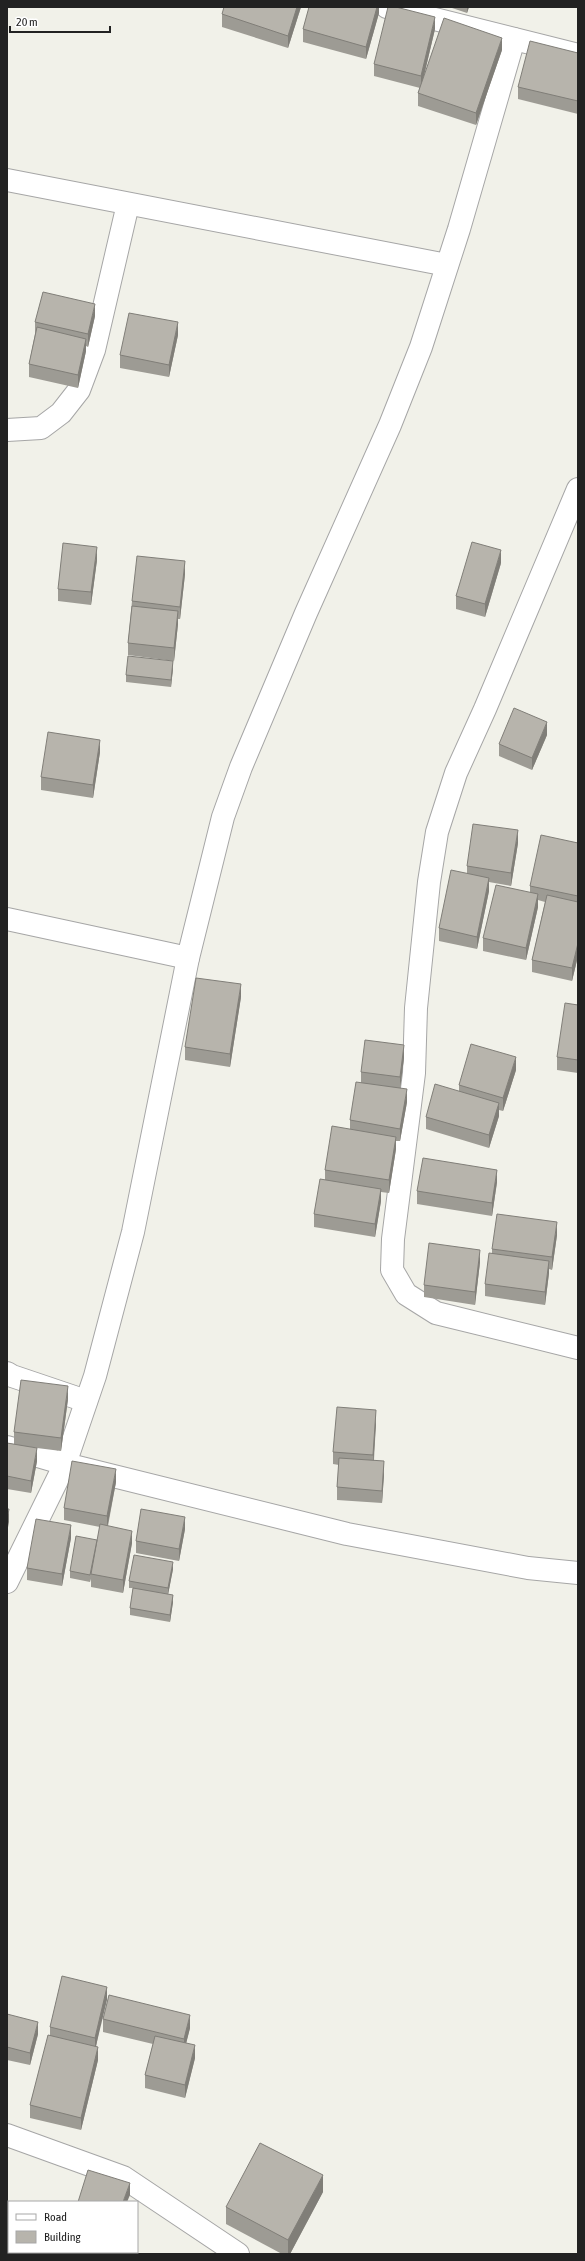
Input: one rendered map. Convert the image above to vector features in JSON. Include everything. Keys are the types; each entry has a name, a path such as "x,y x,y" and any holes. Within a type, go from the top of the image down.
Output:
{"street":[{"path":"387,7 578,55"},
{"path":"7,1582 65,1464 86,1401 133,1232 188,958 223,817 241,767 306,612 390,425 422,347 514,39"},
{"path":"7,180 447,265"},
{"path":"7,430 41,428 61,413 79,390 94,350 128,204"},
{"path":"578,488 456,774 437,832 429,882 416,1008 414,1073 393,1238 392,1270 406,1294 436,1313 578,1348"},
{"path":"7,919 188,958"},
{"path":"7,1373 86,1401"},
{"path":"7,1447 65,1464 347,1534 528,1568 578,1573"},
{"path":"7,2135 123,2177 238,2254"}],"building":[{"path":"224,7 297,7 288,36 222,14"},
{"path":"309,7 377,7 366,47 303,29"},
{"path":"388,7 396,7 435,17 421,76 374,64"},
{"path":"444,18 502,38 476,113 418,93"},
{"path":"530,41 578,53 578,101 518,87"},
{"path":"43,292 95,304 88,334 35,322"},
{"path":"129,313 178,322 169,365 120,355"},
{"path":"37,327 86,339 78,375 29,364"},
{"path":"472,542 501,550 485,604 456,596"},
{"path":"63,543 97,547 91,592 58,589"},
{"path":"137,556 185,561 180,607 132,601"},
{"path":"132,606 178,611 174,648 128,643"},
{"path":"128,656 173,661 171,680 126,675"},
{"path":"514,708 547,722 532,758 499,744"},
{"path":"48,732 100,740 93,785 41,777"},
{"path":"473,824 518,830 511,873 467,866"},
{"path":"541,835 578,843 578,896 530,886"},
{"path":"451,870 489,878 477,937 439,928"},
{"path":"496,885 538,894 526,948 483,938"},
{"path":"547,895 578,902 578,943 572,968 532,960"},
{"path":"196,978 241,984 230,1054 185,1047"},
{"path":"565,1003 578,1005 578,1060 557,1057"},
{"path":"365,1040 404,1045 400,1077 361,1072"},
{"path":"471,1044 516,1057 503,1098 459,1085"},
{"path":"356,1082 407,1089 400,1129 350,1120"},
{"path":"435,1084 499,1103 489,1135 426,1117"},
{"path":"332,1126 396,1137 389,1180 325,1170"},
{"path":"423,1158 497,1170 492,1203 417,1191"},
{"path":"320,1179 381,1189 375,1224 314,1214"},
{"path":"497,1214 557,1222 552,1257 492,1249"},
{"path":"429,1243 480,1250 475,1292 424,1285"},
{"path":"489,1253 549,1261 545,1292 485,1284"},
{"path":"21,1380 68,1386 61,1438 14,1432"},
{"path":"337,1407 376,1410 373,1455 333,1452"},
{"path":"7,1443 37,1448 31,1481 7,1476"},
{"path":"339,1458 384,1461 382,1491 337,1487"},
{"path":"72,1461 116,1469 107,1516 64,1508"},
{"path":"7,1509 9,1509 7,1520"},
{"path":"141,1509 185,1517 179,1549 136,1541"},
{"path":"36,1519 71,1525 62,1574 27,1568"},
{"path":"100,1524 132,1531 123,1580 91,1574"},
{"path":"76,1536 97,1540 90,1575 70,1571"},
{"path":"134,1555 173,1562 168,1588 129,1581"},
{"path":"133,1588 173,1595 170,1615 130,1608"},
{"path":"62,1976 107,1987 95,2038 50,2027"},
{"path":"109,1995 190,2015 184,2039 103,2019"},
{"path":"7,2014 38,2022 30,2053 7,2047"},
{"path":"48,2035 98,2047 81,2118 30,2105"},
{"path":"155,2036 195,2045 185,2085 145,2075"},
{"path":"260,2143 323,2175 288,2240 226,2207"},
{"path":"88,2170 130,2183 123,2201 78,2201"},
{"path":"7,2206 8,2206 8,2230 7,2233"},
{"path":"63,2253 110,2253 110,2254"}]}
